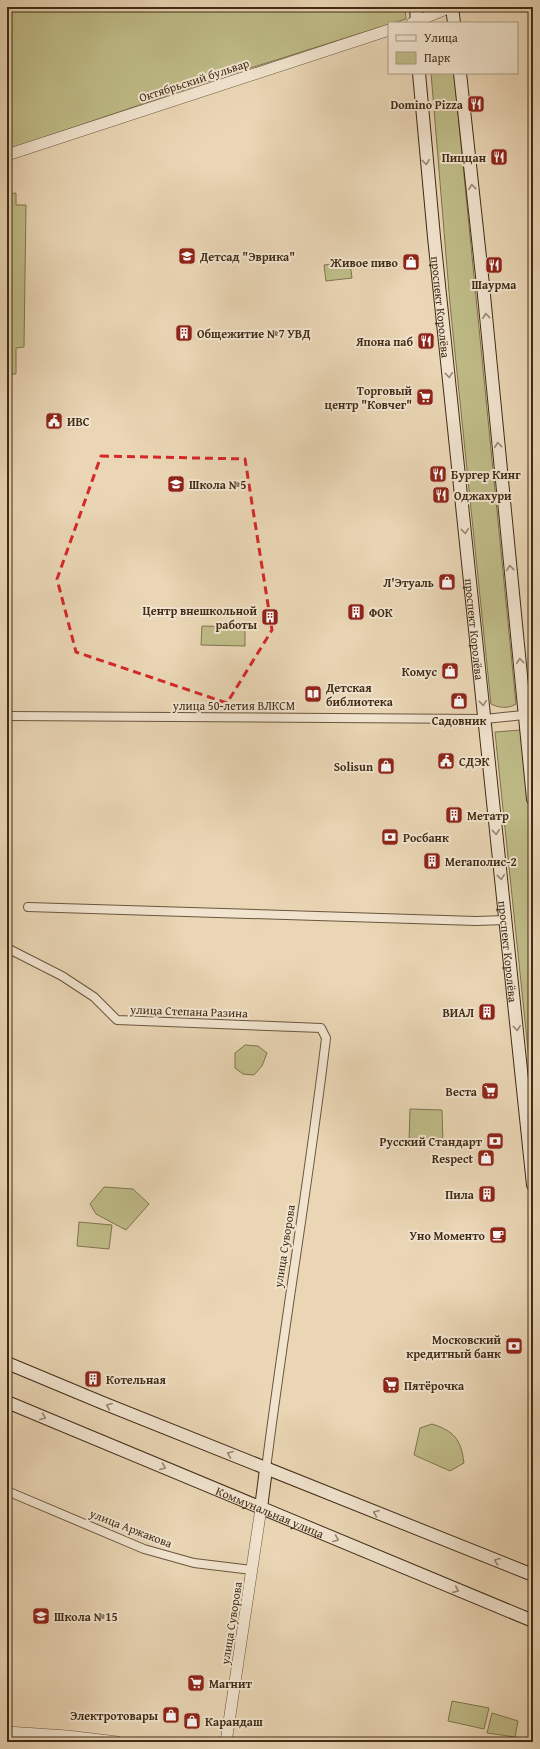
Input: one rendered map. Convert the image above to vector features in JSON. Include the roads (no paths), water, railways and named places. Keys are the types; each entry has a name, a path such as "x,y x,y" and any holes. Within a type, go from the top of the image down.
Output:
{"main road":[{"path":"415,22 416,7"},
{"path":"452,7 454,22"},
{"name":"проспект Королёва","path":"419,74 434,237 533,1185"},
{"path":"460,74 529,714 533,799"},
{"path":"7,1363 266,1469 533,1575"},
{"name":"Коммунальная улица","path":"7,1402 533,1621"},
{"path":"261,1508 266,1469"}],"street":[{"path":"415,22 452,7"},
{"name":"Октябрьский бульвар","path":"7,155 388,30"},
{"name":"улица 50-летия ВЛКСМ","path":"7,716 485,719 529,714"},
{"path":"28,907 506,920"},
{"name":"улица Степана Разина","path":"7,948 62,976 94,997 117,1020 321,1028"},
{"name":"улица Суворова","path":"266,1469 277,1379 319,1102 326,1038 321,1028"},
{"name":"улица Аржакова","path":"7,1491 144,1549 194,1563 252,1570"},
{"name":"улица Суворова","path":"226,1742 261,1508"},
{"path":"7,1732 67,1736 117,1742"}],"place":[{"name":"Domino Pizza","path":"476,104"},
{"name":"Пиццан","path":"499,157"},
{"name":"Детсад \"Эврика\"","path":"187,256"},
{"name":"Живое пиво","path":"411,262"},
{"name":"Шаурма","path":"494,265"},
{"name":"Общежитие №7 УВД","path":"184,333"},
{"name":"Япона паб","path":"426,341"},
{"name":"Торговый центр \"Ковчег\"","path":"425,397"},
{"name":"ИВС","path":"54,421"},
{"name":"Бургер Кинг","path":"438,474"},
{"name":"Школа №5","path":"176,484"},
{"name":"Оджахури","path":"441,495"},
{"name":"Л'Этуаль","path":"447,582"},
{"name":"ФОК","path":"356,612"},
{"name":"Центр внешкольной работы","path":"270,617"},
{"name":"Комус","path":"450,671"},
{"name":"Детская библиотека","path":"313,694"},
{"name":"Садовник","path":"459,701"},
{"name":"СДЭК","path":"446,761"},
{"name":"Solisun","path":"386,766"},
{"name":"Метатр","path":"454,815"},
{"name":"Росбанк","path":"390,837"},
{"name":"Мегаполис-2","path":"432,861"},
{"name":"ВИАЛ","path":"487,1012"},
{"name":"Веста","path":"490,1091"},
{"name":"Русский Стандарт","path":"495,1141"},
{"name":"Respect","path":"486,1158"},
{"name":"Пила","path":"487,1194"},
{"name":"Уно Моменто","path":"498,1235"},
{"name":"Московский кредитный банк","path":"514,1346"},
{"name":"Котельная","path":"93,1379"},
{"name":"Пятёрочка","path":"391,1385"},
{"name":"Школа №15","path":"41,1616"},
{"name":"Магнит","path":"196,1683"},
{"name":"Электротовары","path":"171,1715"},
{"name":"Карандаш","path":"192,1721"}]}
